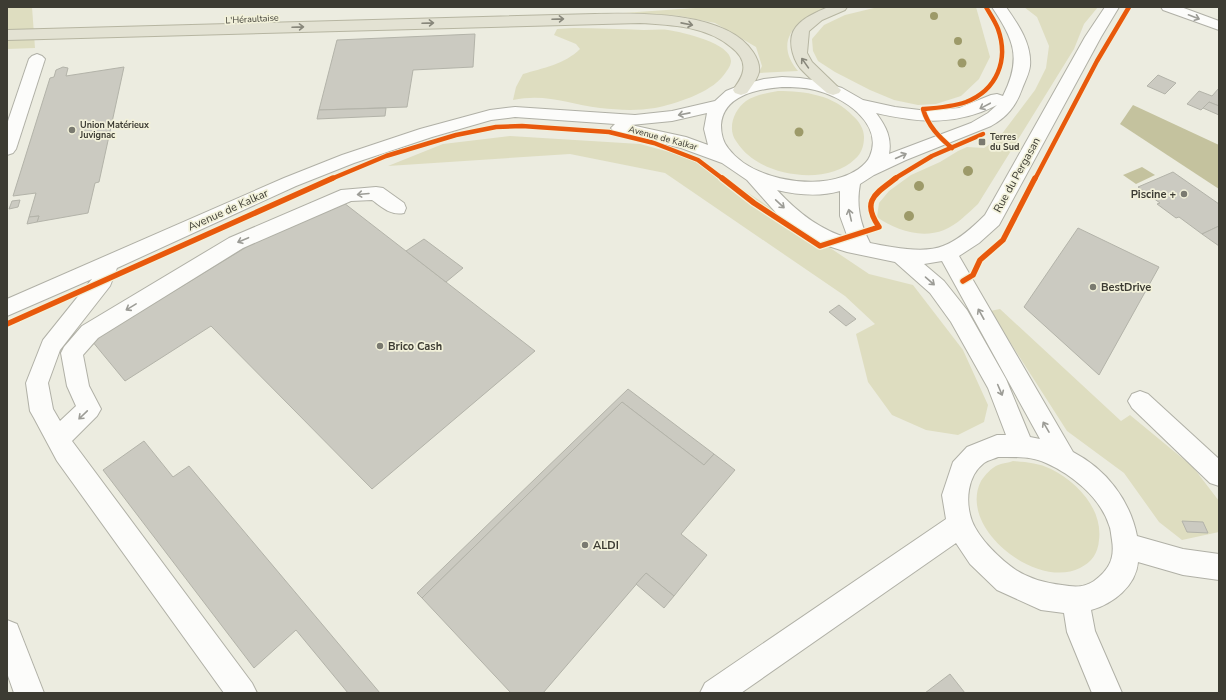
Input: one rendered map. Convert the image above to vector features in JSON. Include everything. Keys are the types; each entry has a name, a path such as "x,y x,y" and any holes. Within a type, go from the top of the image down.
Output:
{"highway":[{"path":"833,90 806,65 799,53 799,44 802,29 817,17 840,7"},
{"name":"L'Héraultaise","path":"7,28 199,22 477,8"},
{"path":"7,35 576,18 666,20 691,24 718,32 737,42 748,54 751,71 741,90"}],"street":[{"path":"863,248 853,228 848,210 848,196 859,176 877,160 881,147 880,132 872,117 858,104 833,90 809,83 785,81 761,83 741,90 722,104 714,116 712,130 717,144 727,159 752,176 777,185 804,189 830,187 859,176 905,154 975,127 996,116 1007,105 1022,64 1020,46 1011,26 999,7"},
{"name":"Rue du Pergasan","path":"752,176 779,204 805,225 834,241 901,256 928,257 947,253 971,240 992,220 1093,37 1112,7"},
{"path":"1168,7 1219,26"},
{"path":"7,149 37,59"},
{"path":"858,104 919,116 951,117 976,110 997,99 1016,83"},
{"name":"Avenue de Kalkar","path":"7,308 298,179 400,140 490,115 515,112 635,120 672,116 722,104"},
{"name":"Avenue de Kalkar","path":"453,126 489,122 534,120 612,126 640,131 686,143 727,159"},
{"path":"58,439 89,409 78,386 72,353 90,332 236,243 348,195 376,193 397,208"},
{"path":"947,253 1065,460"},
{"path":"901,256 937,287 959,316 998,386 1022,446"},
{"path":"108,263 103,280 51,346 37,383 42,411 66,452 242,693"},
{"path":"1140,401 1219,475"},
{"path":"998,446 1022,446 1049,452 1065,460 1093,480 1110,500 1122,522 1126,545 1124,566 1114,583 1098,595 1076,601 1041,596 1007,580 979,555 960,525 955,495 962,470 976,455 998,446"},
{"path":"715,693 960,525"},
{"path":"1126,545 1159,557 1191,565 1219,567"},
{"path":"1076,601 1081,632 1107,693"},
{"path":"7,634 29,693"}],"green space":[{"path":"7,7 32,7 35,48 7,49"},
{"path":"710,7 827,7 807,17 798,24 788,40 787,49 791,60 798,71 759,73 762,66 756,47 715,23 680,16 608,14"},
{"path":"878,7 976,7 990,57 979,79 961,96 936,104 918,105 894,100 870,90 835,72 818,61 813,51 812,39 824,25 845,15"},
{"path":"1024,7 1098,7 1084,24 1074,49 978,204 953,225 935,233 926,234 909,232 884,222 877,217 879,203 889,191 911,175 940,162 958,151 967,147 984,148 998,139 1035,90 1046,68 1049,46 1037,17"},
{"path":"557,29 668,30 684,33 715,44 723,49 729,55 731,63 723,76 710,88 682,101 655,108 621,110 600,108 547,98 525,98 513,100 516,87 523,74 561,62 580,49 576,44 554,35"},
{"path":"778,91 809,93 837,103 861,125 864,137 861,152 855,159 834,171 808,175 781,172 758,162 748,155 733,136 732,125 735,114 746,101 753,97"},
{"path":"510,136 640,144 699,160 869,274 913,285 963,350 988,405 984,422 958,435 926,430 892,415 868,382 856,334 875,324 845,296 665,173 570,154 388,166 443,144"},
{"path":"1000,309 1121,421 1130,415 1193,467 1219,501 1219,532 1182,540 1159,522 1124,473 1067,431 990,311"},
{"path":"1013,461 1028,462 1051,469 1070,481 1086,498 1097,518 1099,540 1094,557 1084,566 1062,573 1043,570 1023,563 1005,550 990,535 980,518 977,499 981,481 995,466"}],"shaded area":[{"path":"1133,105 1219,145 1219,189 1120,124"},
{"path":"1142,167 1155,175 1136,184 1123,175"}],"building":[{"path":"475,34 473,67 413,70 407,107 319,110 337,40"},
{"name":"Union Matérieux Juvignac","path":"63,67 68,68 66,76 124,67 99,182 95,183 88,213 37,222 39,216 29,217 36,193 13,196 50,78 54,77 56,70"},
{"path":"1158,75 1176,83 1165,94 1147,86"},
{"path":"1219,88 1219,106 1209,102 1201,110 1187,104 1199,91 1212,96"},
{"path":"1209,102 1219,106 1219,115 1203,108"},
{"path":"386,108 385,116 317,119 319,110"},
{"path":"1173,172 1219,204 1219,226 1202,234 1179,217 1176,218 1157,204 1160,203 1138,187"},
{"path":"20,200 18,207 9,209 12,201"},
{"name":"Brico Cash","path":"344,203 535,351 372,489 211,326 125,381 92,341 258,240"},
{"path":"39,216 37,222 27,224 29,217"},
{"path":"1219,226 1219,246 1202,234"},
{"name":"BestDrive","path":"1078,228 1159,267 1099,375 1024,307"},
{"path":"424,239 463,268 446,282 406,251"},
{"path":"839,305 856,319 846,326 829,312"},
{"path":"628,389 714,454 704,465 622,402 422,598 417,593"},
{"name":"ALDI","path":"622,402 704,465 714,454 735,470 681,534 707,555 674,596 646,573 543,693 511,693 422,598"},
{"path":"144,441 173,477 189,466 380,693 348,693 296,630 254,668 103,470"},
{"path":"1182,521 1203,522 1208,533 1187,532"},
{"path":"646,573 674,596 664,608 636,584"},
{"path":"950,674 965,693 925,693"}],"cycle path":[{"path":"952,148 942,140 930,126 923,109 946,107 966,102 982,93 994,80 1001,65 1003,48 998,28 986,7"},
{"path":"963,281 973,275 980,260 1003,240 1097,61 1129,7"},
{"path":"7,324 313,187 386,156 456,135 496,127 522,126 609,132 654,143 675,150 698,160 754,203 820,246 879,227 870,210 872,200 878,193 897,177 920,162 983,134"}],"place":[{"name":"Union Matérieux Juvignac","path":"72,130"},
{"name":"Terres du Sud","path":"982,142"},
{"name":"Piscine +","path":"1184,194"},
{"name":"BestDrive","path":"1093,287"},
{"name":"Brico Cash","path":"380,346"},
{"name":"ALDI","path":"585,545"}]}
